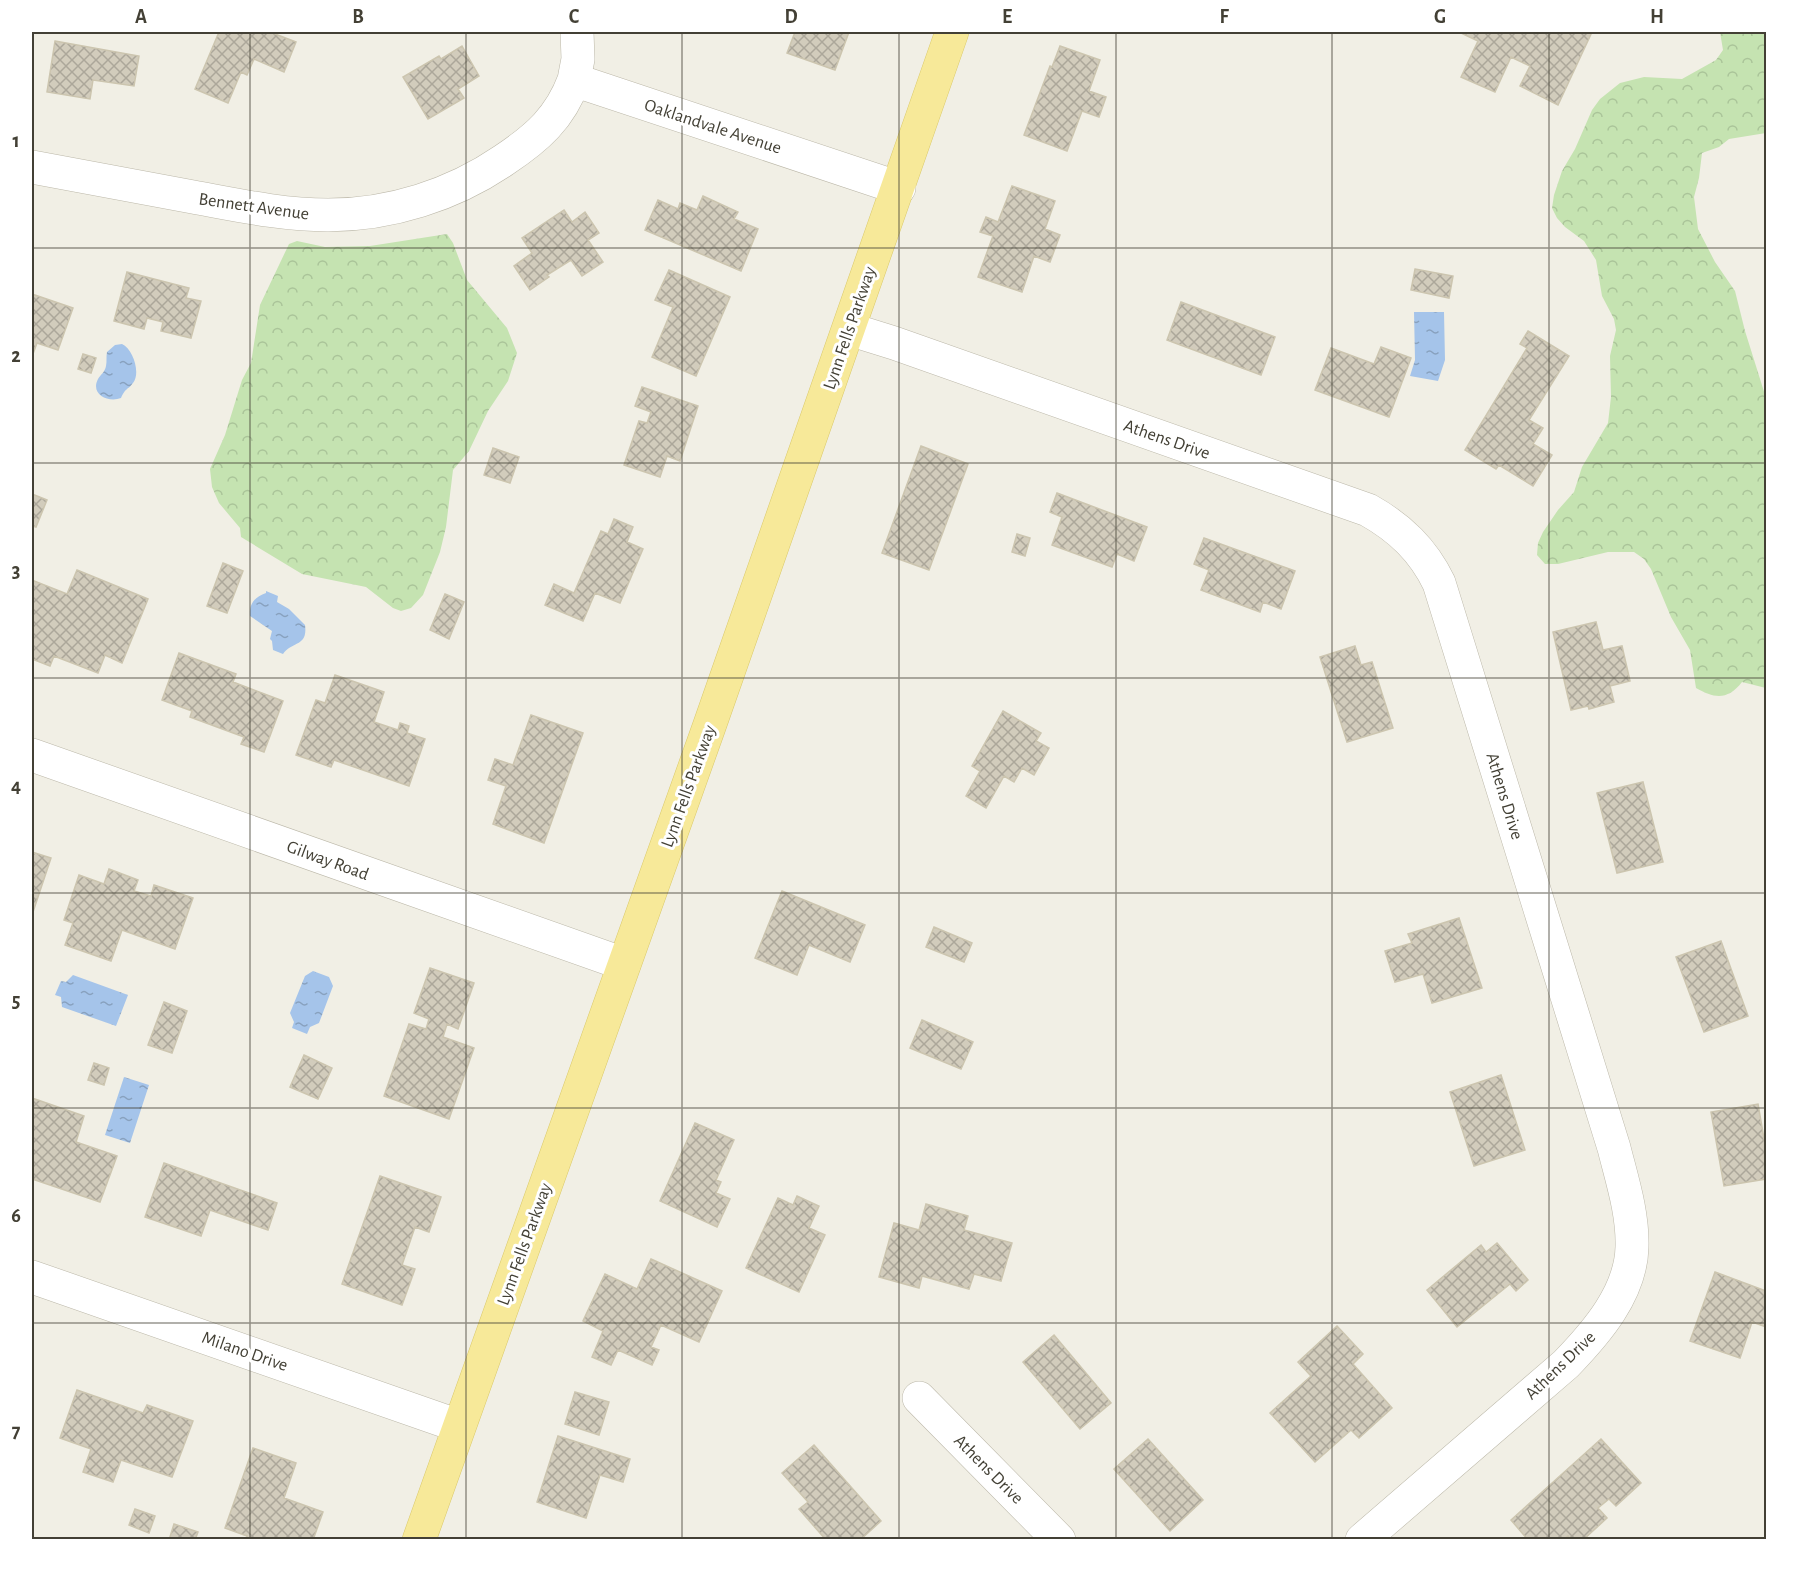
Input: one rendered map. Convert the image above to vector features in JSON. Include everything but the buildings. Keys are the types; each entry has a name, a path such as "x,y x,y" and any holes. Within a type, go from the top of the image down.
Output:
{"main road":[{"name":"Lynn Fells Parkway","path":"419,1539 899,188 952,32"}],"street":[{"path":"574,80 578,59 577,32"},
{"name":"Bennett Avenue","path":"32,167 268,211 327,215 357,214 422,199 478,177 524,147 544,129 567,100 574,80"},
{"name":"Oaklandvale Avenue","path":"574,80 899,188"},
{"name":"Athens Drive","path":"849,329 1368,510 1393,525 1415,545 1439,584 1614,1148 1629,1206 1632,1248 1625,1280 1612,1310 1591,1338 1566,1364 1362,1539"},
{"name":"Gilway Road","path":"32,755 624,964"},
{"name":"Milano Drive","path":"32,1277 459,1426"},
{"name":"Athens Drive","path":"919,1398 1059,1539"}],"green space":[{"path":"1720,32 1766,32 1766,133 1729,139 1719,147 1702,153 1694,197 1698,229 1715,262 1735,291 1766,398 1766,688 1742,682 1732,692 1715,696 1696,688 1690,650 1671,617 1651,569 1644,559 1634,552 1608,552 1558,564 1545,564 1537,555 1538,543 1543,532 1574,492 1582,467 1608,423 1611,397 1610,356 1616,330 1614,319 1602,296 1596,260 1584,241 1565,227 1552,208 1562,171 1575,149 1592,110 1600,99 1620,83 1644,77 1682,79 1716,60 1723,50"},
{"path":"447,234 453,243 467,280 507,328 517,353 508,381 488,411 469,451 453,470 446,527 440,552 423,595 411,608 401,611 393,608 366,587 302,574 241,537 240,528 219,503 212,487 210,469 225,435 242,380 251,363 260,305 289,244 297,241 325,247 370,246"}],"water":[{"path":"1414,312 1444,312 1445,360 1438,381 1410,376 1415,360"},
{"path":"122,344 135,362 135,379 121,398 106,398 98,393 96,384 104,371 107,352 115,345"},
{"path":"266,591 278,596 277,602 289,609 305,625 302,640 283,654 273,650 270,639 272,631 250,616 253,601"},
{"path":"313,971 329,977 333,986 319,1023 310,1027 307,1034 292,1028 294,1022 290,1013 305,976"},
{"path":"73,975 128,995 116,1026 62,1007 61,997 55,995 61,981 66,982"},
{"path":"124,1077 149,1085 130,1143 105,1135"}]}
